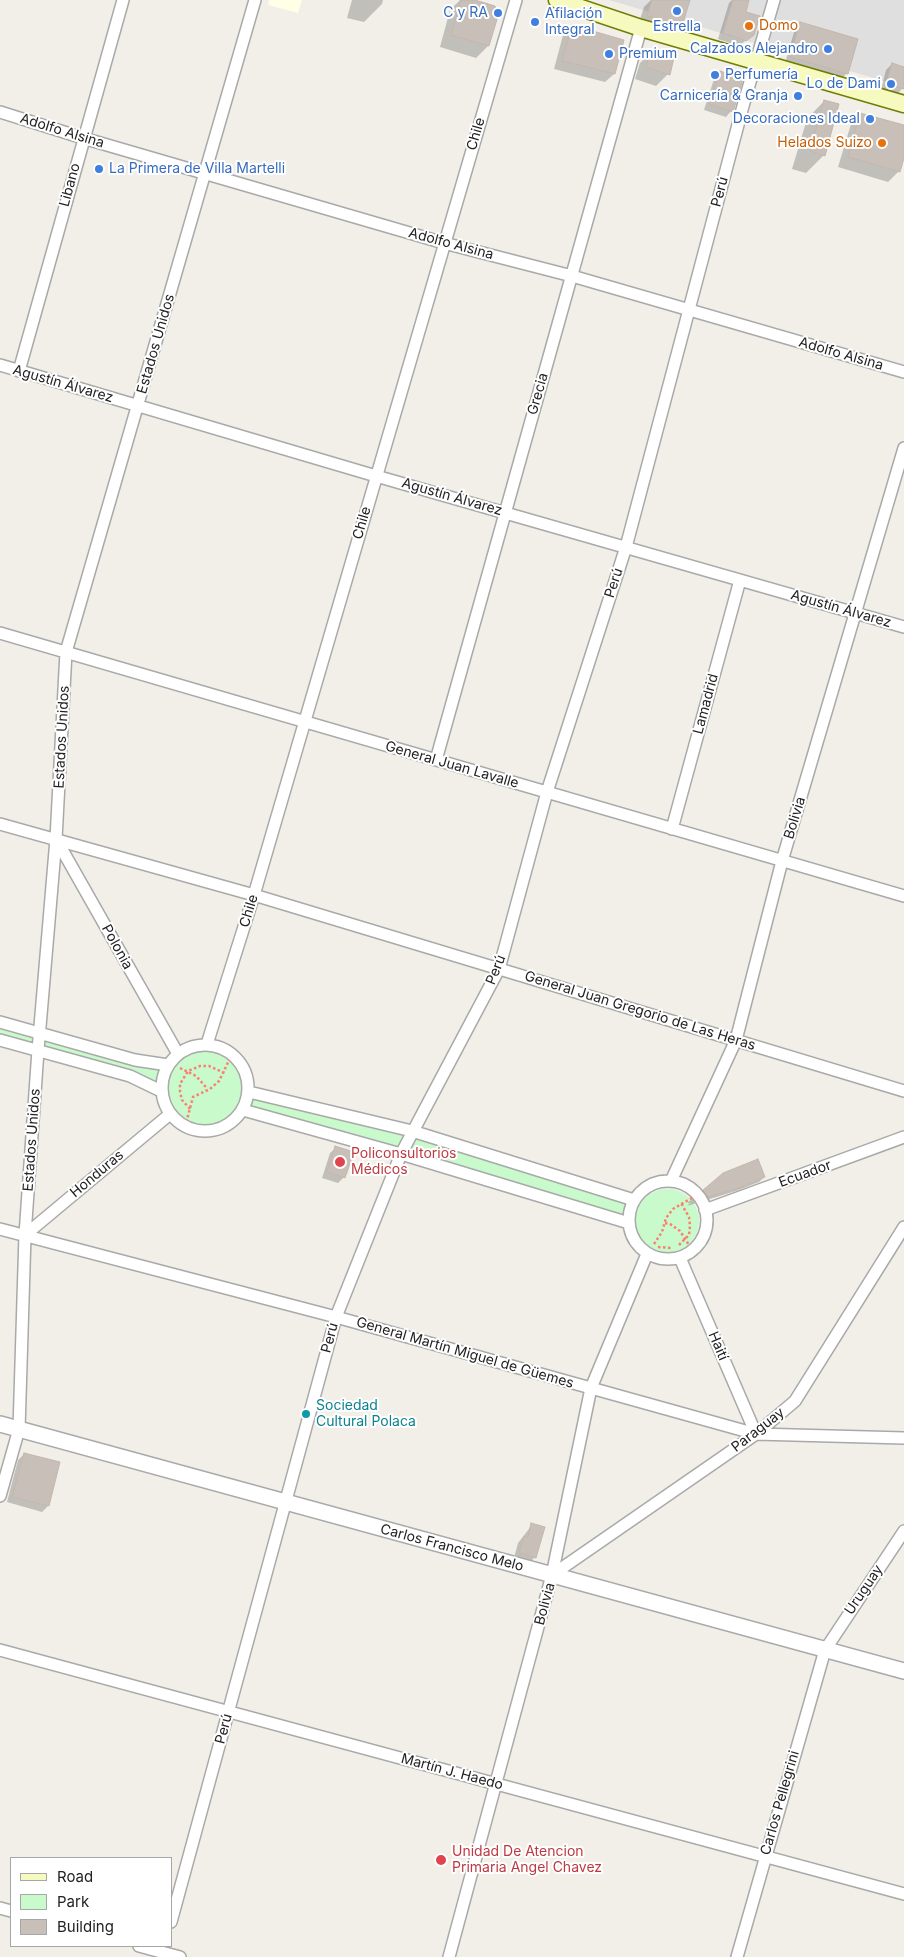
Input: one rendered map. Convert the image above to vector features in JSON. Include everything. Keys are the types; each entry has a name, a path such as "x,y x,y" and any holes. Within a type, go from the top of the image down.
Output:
{"main road":[{"path":"557,0 641,28 904,104"}],"street":[{"name":"Libano","path":"19,371 123,0"},
{"name":"Estados Unidos","path":"0,1496 19,1429 25,1235 56,839 66,652 255,0"},
{"name":"Chile","path":"207,1044 254,895 516,0"},
{"name":"Perú","path":"172,1918 336,1317 401,1154 499,969 547,792 626,547 774,0"},
{"name":"Grecia","path":"436,760 641,28"},
{"name":"Adolfo Alsina","path":"0,112 444,243 572,276 904,372"},
{"name":"Agustín Álvarez","path":"0,365 376,476 904,627"},
{"name":"Bolivia","path":"671,1181 736,1040 782,861 904,448"},
{"name":"Lamadrid","path":"672,829 740,580"},
{"name":"General Juan Lavalle","path":"0,633 904,896"},
{"name":"General Juan Gregorio de Las Heras","path":"0,824 254,895 904,1091"},
{"name":"Polonia","path":"56,839 178,1054"},
{"path":"0,1022 135,1060 168,1066"},
{"path":"0,1040 130,1076 161,1091"},
{"path":"207,1044 220,1047 232,1054 242,1065 247,1078 249,1092 243,1110 234,1121 222,1128 209,1132 195,1131 185,1127 170,1114 164,1104 161,1091 163,1077 168,1066 178,1054 196,1045 207,1044"},
{"path":"249,1092 412,1131 634,1200"},
{"path":"243,1110 401,1154 628,1223"},
{"name":"Honduras","path":"25,1235 170,1114"},
{"name":"Ecuador","path":"705,1210 904,1137"},
{"path":"671,1181 683,1184 696,1195 705,1210 707,1222 699,1244 685,1255 669,1260 658,1258 650,1249 638,1246 631,1235 628,1223 629,1211 634,1200 641,1192 650,1185 671,1181"},
{"name":"Paraguay","path":"552,1575 756,1434 795,1401 904,1227"},
{"name":"General Martín Miguel de Güemes","path":"0,1229 336,1317 756,1434 904,1438"},
{"name":"Bolivia","path":"449,1957 552,1575 591,1388 650,1249"},
{"name":"Haití","path":"685,1255 756,1434"},
{"name":"Carlos Francisco Melo","path":"0,1424 904,1671"},
{"name":"Uruguay","path":"825,1650 904,1531"},
{"name":"Martín J. Haedo","path":"0,1650 904,1894"},
{"name":"Carlos Pellegrini","path":"737,1957 764,1857 825,1650"},
{"path":"143,1947 180,1957"}],"path":[{"path":"185,1127 194,1096 219,1081 225,1073 232,1054"},
{"path":"168,1066 188,1071 201,1081 205,1090"},
{"path":"190,1109 182,1100 180,1092 183,1076 188,1071 200,1066 209,1066 225,1073"},
{"path":"650,1249 662,1232 673,1209 681,1202 696,1195"},
{"path":"681,1202 689,1217 690,1226 686,1239 685,1255"},
{"path":"665,1223 674,1227 686,1239"},
{"path":"650,1249 673,1248 686,1239"}],"shaded area":[{"path":"269,0 302,0 298,13 268,5"},
{"path":"609,0 904,0 904,87"}],"green space":[{"path":"0,1022 168,1065 163,1077 161,1091 0,1039"},
{"path":"206,1051 221,1054 233,1062 241,1074 244,1089 241,1104 233,1116 221,1124 206,1127 191,1124 179,1116 171,1104 168,1089 171,1074 179,1062 191,1054"},
{"path":"249,1092 412,1131 634,1200 629,1223 243,1110"},
{"path":"667,1189 685,1194 690,1198 694,1203 699,1221 694,1239 690,1244 685,1248 667,1253 649,1248 644,1244 640,1239 635,1221 640,1203 644,1198 649,1194"}],"building":[{"path":"461,0 475,0 495,6 498,16 489,46 451,35"},
{"path":"652,0 690,0 682,26 647,16"},
{"path":"733,0 749,0 746,12 760,16 754,35 746,41 723,33"},
{"path":"800,22 858,39 848,74 790,57"},
{"path":"572,25 624,40 615,74 562,61"},
{"path":"656,48 675,53 670,75 646,67 651,50"},
{"path":"892,63 904,67 904,89 886,84"},
{"path":"720,71 743,79 733,112 709,104"},
{"path":"824,100 839,104 825,156 810,151"},
{"path":"860,113 904,125 904,158 900,172 848,157"},
{"name":"Policonsultorios Médicos","path":"335,1146 354,1152 345,1178 327,1172"},
{"path":"758,1159 765,1177 742,1187 688,1203 723,1173"},
{"path":"24,1453 60,1462 49,1506 12,1497"},
{"path":"531,1523 545,1527 536,1558 519,1553 524,1536 528,1537"}],"place":[{"name":"Estrella","path":"677,11"},
{"name":"C y RA","path":"498,13"},
{"name":"Afilación Integral","path":"535,22"},
{"name":"Domo","path":"749,26"},
{"name":"Calzados Alejandro","path":"828,49"},
{"name":"Premium","path":"609,54"},
{"name":"Perfumería","path":"715,75"},
{"name":"Lo de Dami","path":"891,84"},
{"name":"Carnicería & Granja","path":"798,96"},
{"name":"Decoraciones Ideal","path":"870,119"},
{"name":"Helados Suizo","path":"882,143"},
{"name":"La Primera de Villa Martelli","path":"99,169"},
{"name":"Policonsultorios Médicos","path":"340,1162"},
{"name":"Sociedad Cultural Polaca","path":"306,1414"},
{"name":"Unidad De Atencion Primaria Angel Chavez","path":"441,1860"}]}
